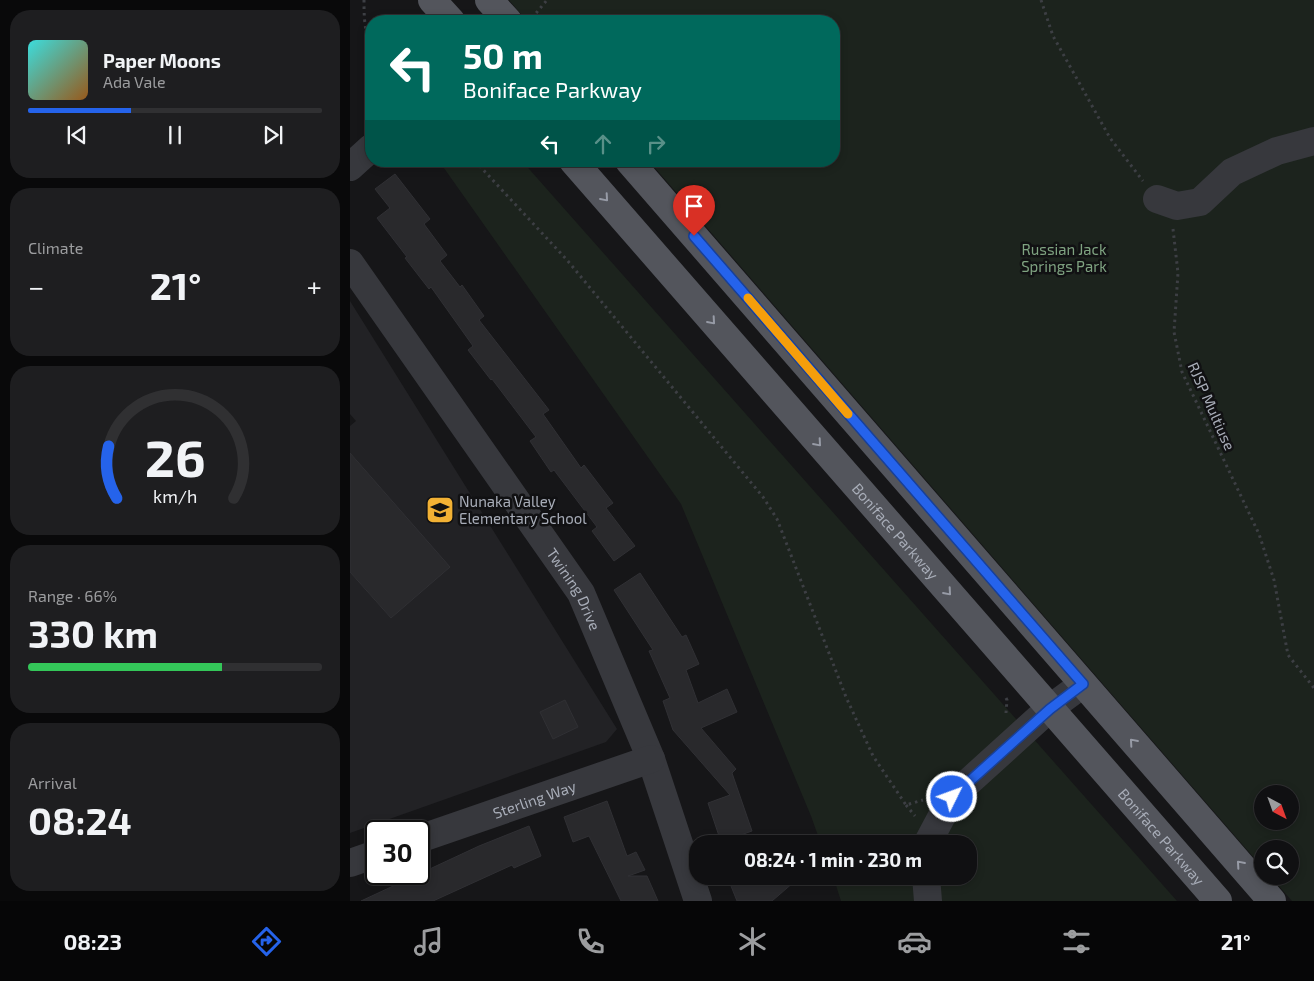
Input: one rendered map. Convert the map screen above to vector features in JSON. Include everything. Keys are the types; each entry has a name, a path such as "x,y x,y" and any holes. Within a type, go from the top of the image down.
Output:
{"main road":[{"path":"432,0 446,15"},
{"path":"489,0 512,15"},
{"name":"Boniface Parkway","path":"578,167 1218,901"},
{"path":"634,167 1272,901"}],"street":[{"path":"1157,199 1177,206 1200,202 1232,172 1277,151 1314,140"},
{"path":"350,167 365,153"},
{"name":"Twining Drive","path":"350,263 581,593 651,759 698,901"},
{"path":"932,835 952,797 1050,709 1083,684"},
{"name":"Sterling Way","path":"430,835 651,759"},
{"path":"350,863 365,858"},
{"path":"927,885 928,901"}],"path":[{"path":"364,0 365,19"},
{"path":"526,15 548,0"},
{"name":"RJSP Multiuse","path":"1041,0 1053,36 1110,138 1157,199 1174,230 1178,273 1174,332 1182,372 1259,534 1274,580 1288,655 1314,688"},
{"path":"481,167 567,260 763,497 777,519 846,697 873,756 906,805 924,800"},
{"path":"1002,719 1006,713 1007,700 1003,692"}],"shaded area":[{"name":"Nunaka Valley Elementary School","path":"350,301 617,729 606,742 387,820 365,820 365,828 350,833 350,572 391,618 449,567 350,453 350,426 356,421 350,414"}],"green space":[{"name":"Russian Jack Springs Park","path":"509,0 1314,0 1314,901 1292,901 1278,885 1299,885 1299,840 1254,840 1254,858 654,167 840,167 840,15 522,15"},
{"path":"443,167 527,167 1177,901 841,901 836,885 977,885 977,835 818,835 681,504"}],"building":[{"path":"395,174 430,219 424,224 447,255 440,261 460,287 462,285 484,316 479,320 549,410 543,414 581,468 584,465 613,503 606,508 635,546 614,561 592,531 597,527 554,470 551,472 530,441 536,437 468,350 473,346 431,287 429,289 377,218 390,208 375,189"},
{"name":"Nunaka Valley Elementary School","path":"350,453 450,567 391,618 350,572"},
{"path":"640,573 682,637 686,635 699,664 686,670 698,703 727,689 737,712 701,728 736,769 732,773 752,831 741,835 719,835 708,803 730,795 673,730 663,701 670,698 649,651 653,650 614,590"},
{"path":"565,700 578,727 553,739 540,712"},
{"path":"607,801 627,856 636,852 645,870 628,876 647,876 658,901 621,901 589,836 573,842 564,817"},
{"path":"529,826 541,856 514,868 512,865 433,901 361,901 395,885 430,885 430,869 479,846"},
{"path":"731,885 791,885 772,901 737,901"}],"slow traffic":[{"path":"748,298 848,414"}],"place":[{"name":"Nunaka Valley Elementary School","path":"440,510"}],"route":[{"path":"694,236 1083,684 1050,709 952,797"}]}
